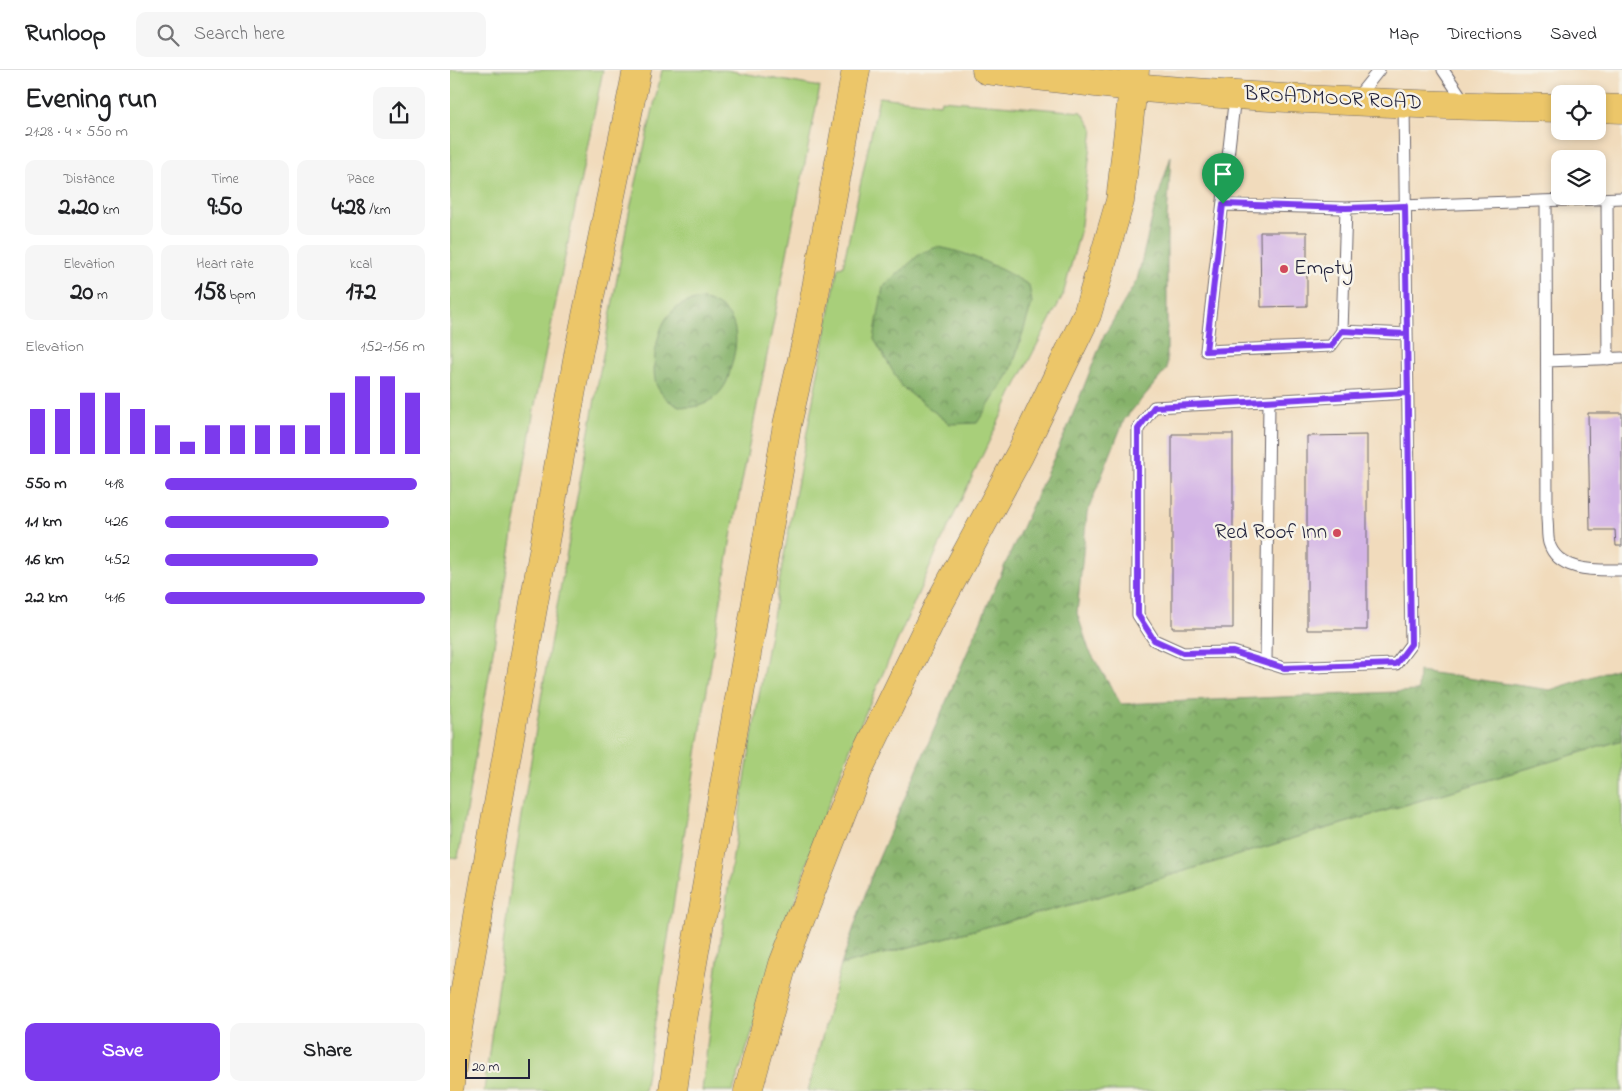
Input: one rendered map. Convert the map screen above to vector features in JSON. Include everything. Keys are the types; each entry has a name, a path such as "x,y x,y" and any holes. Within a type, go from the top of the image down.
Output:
{"main road":[{"path":"450,1085 454,1051 575,370 637,70"},
{"path":"673,1091 681,1031 787,425 807,338 856,70"},
{"name":"BROADMOOR ROAD","path":"986,70 1134,78 1236,93 1354,101 1551,108"},
{"path":"748,1091 783,964 858,771 938,606 1020,454 1087,314 1120,201 1134,78"},
{"path":"1606,108 1622,109"}],"lane":[{"path":"1354,101 1379,70"},
{"path":"1443,70 1467,106"},
{"path":"1236,93 1206,351 1331,346 1342,331 1346,208"},
{"path":"1404,104 1405,206 1408,393 1411,644 1396,664 1284,668 1233,652 1183,653 1154,640 1138,615 1138,429 1154,407 1408,393"},
{"path":"1223,204 1346,208 1622,198"},
{"path":"1607,199 1608,359"},
{"path":"1546,201 1547,520 1549,545 1562,561 1581,570 1622,570"},
{"path":"1342,331 1407,334"},
{"path":"1546,361 1622,358"},
{"path":"1266,662 1269,401"}],"green space":[{"path":"450,70 603,70 534,410 458,858 450,857"},
{"path":"662,70 726,70 820,87 731,537 644,1091 484,1091 511,884 547,661 629,213"},
{"path":"879,97 940,104 941,100 1082,112 1093,129 1080,232 1063,295 1013,391 936,553 854,739 815,839 733,1091 702,1091 714,987 729,884 780,575 838,267 843,266"},
{"path":"1171,156 1167,218 1167,369 1124,420 1087,513 1077,613 1089,650 1121,704 1418,691 1419,671 1550,690 1622,667 1622,740 1081,902 841,965 872,874 1004,567 1067,429 1104,336 1137,280 1154,210"},
{"path":"937,247 949,249 984,262 1029,285 1032,303 1011,371 977,423 950,424 902,387 874,339 883,287 921,253"},
{"path":"701,299 721,308 728,314 733,322 735,331 735,351 728,380 718,394 710,401 701,405 682,407 665,397 658,388 655,381 654,362 661,330 668,316 683,304"},
{"path":"1622,740 1622,1091 808,1091 841,965 1081,902"}],"building":[{"name":"Empty","path":"1260,232 1307,232 1307,306 1261,307"},
{"path":"1588,413 1622,413 1622,546 1616,546 1615,530 1590,530"},
{"path":"1172,434 1233,434 1233,628 1172,628"},
{"name":"Red Roof Inn","path":"1367,435 1367,630 1307,630 1307,436"}],"place":[{"name":"Empty","path":"1284,269"},
{"name":"Red Roof Inn","path":"1337,533"}],"route":[{"path":"1223,204 1206,351 1331,346 1342,331 1407,334 1408,393 1410,519 1411,644 1396,664 1284,668 1233,652 1183,653 1154,640 1138,615 1138,429 1154,407 1408,393 1405,206 1346,208 1223,204"}]}
